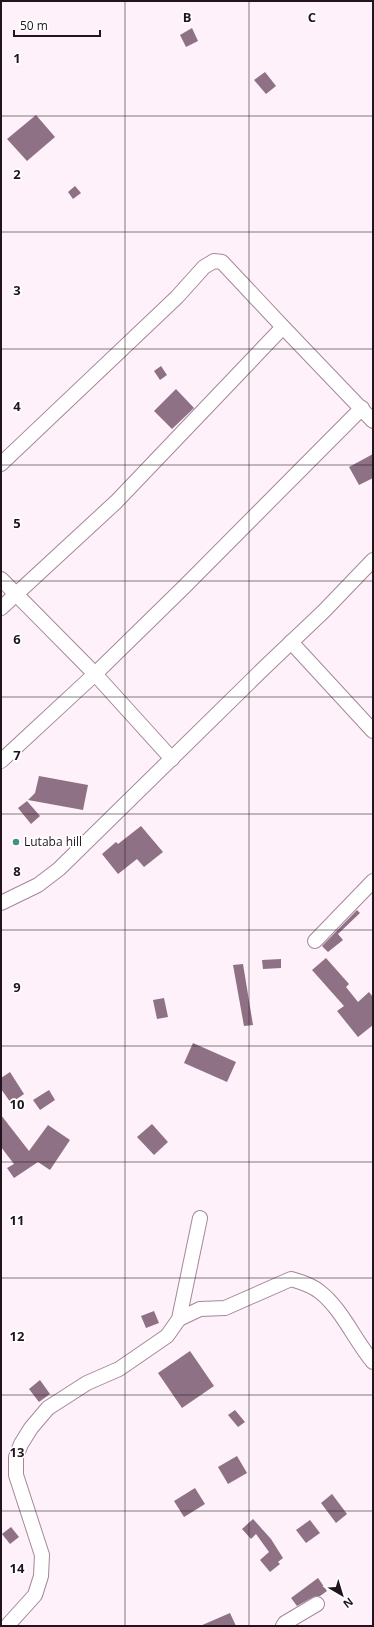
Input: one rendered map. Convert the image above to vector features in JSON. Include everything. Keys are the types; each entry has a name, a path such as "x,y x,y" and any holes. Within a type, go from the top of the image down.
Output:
{"street":[{"path":"1,464 176,297 204,267 214,261 222,262 373,421"},
{"path":"1,608 116,502 283,327"},
{"path":"1,761 95,674 184,588 362,408"},
{"path":"1,903 38,885 59,869 291,642 324,612 373,560"},
{"path":"1,579 15,595 95,674 172,759"},
{"path":"291,642 373,731"},
{"path":"315,941 373,881"},
{"path":"7,1626 35,1596 41,1576 42,1555 16,1475 16,1457 21,1444 31,1428 48,1408 88,1383 119,1369 167,1336 179,1319 200,1218"},
{"path":"179,1319 200,1309 225,1308 247,1300 281,1282 292,1279 304,1283 319,1291 330,1301 373,1362"},
{"path":"283,1626 284,1623 317,1604"}],"building":[{"path":"192,28 198,41 186,47 180,35"},
{"path":"265,72 276,86 266,94 254,80"},
{"path":"36,115 55,137 27,161 7,139"},
{"path":"75,186 81,193 73,199 68,192"},
{"path":"161,366 167,375 160,380 154,371"},
{"path":"176,389 194,408 172,429 154,411"},
{"path":"373,454 373,478 359,485 349,467"},
{"path":"39,776 88,785 83,810 28,800 35,793"},
{"path":"27,801 40,816 31,824 18,808"},
{"path":"141,826 163,852 144,867 137,859 118,874 102,854 116,842 118,844"},
{"path":"357,910 360,913 338,934 343,940 328,952 322,946"},
{"path":"326,958 349,984 346,987 358,1002 369,992 373,997 373,1025 358,1037 337,1011 344,1006 312,970"},
{"path":"281,959 281,968 263,969 262,960"},
{"path":"243,964 253,1025 244,1026 233,965"},
{"path":"164,998 168,1017 157,1019 153,1000"},
{"path":"193,1043 236,1062 227,1082 184,1063"},
{"path":"10,1072 24,1094 11,1103 1,1089 1,1078"},
{"path":"49,1090 55,1100 40,1110 33,1100"},
{"path":"1,1115 29,1151 48,1125 70,1140 50,1170 38,1162 14,1178 7,1168 14,1164 1,1147"},
{"path":"152,1124 168,1142 154,1155 137,1137"},
{"path":"154,1311 159,1323 146,1328 141,1316"},
{"path":"190,1351 214,1386 182,1408 158,1373"},
{"path":"40,1380 50,1394 39,1402 29,1389"},
{"path":"235,1410 245,1422 238,1427 228,1415"},
{"path":"237,1456 247,1473 228,1484 218,1467"},
{"path":"195,1488 205,1504 184,1517 174,1501"},
{"path":"332,1494 347,1514 336,1523 321,1503"},
{"path":"253,1519 271,1539 283,1558 278,1562 280,1564 270,1572 260,1560 269,1552 256,1534 251,1539 242,1529"},
{"path":"310,1520 320,1533 306,1543 296,1530"},
{"path":"11,1527 19,1537 10,1544 2,1534"},
{"path":"318,1578 327,1591 320,1596 313,1597 297,1606 291,1598"},
{"path":"230,1613 236,1626 200,1626"}],"place":[{"name":"Lutaba hill","path":"16,842"}]}
